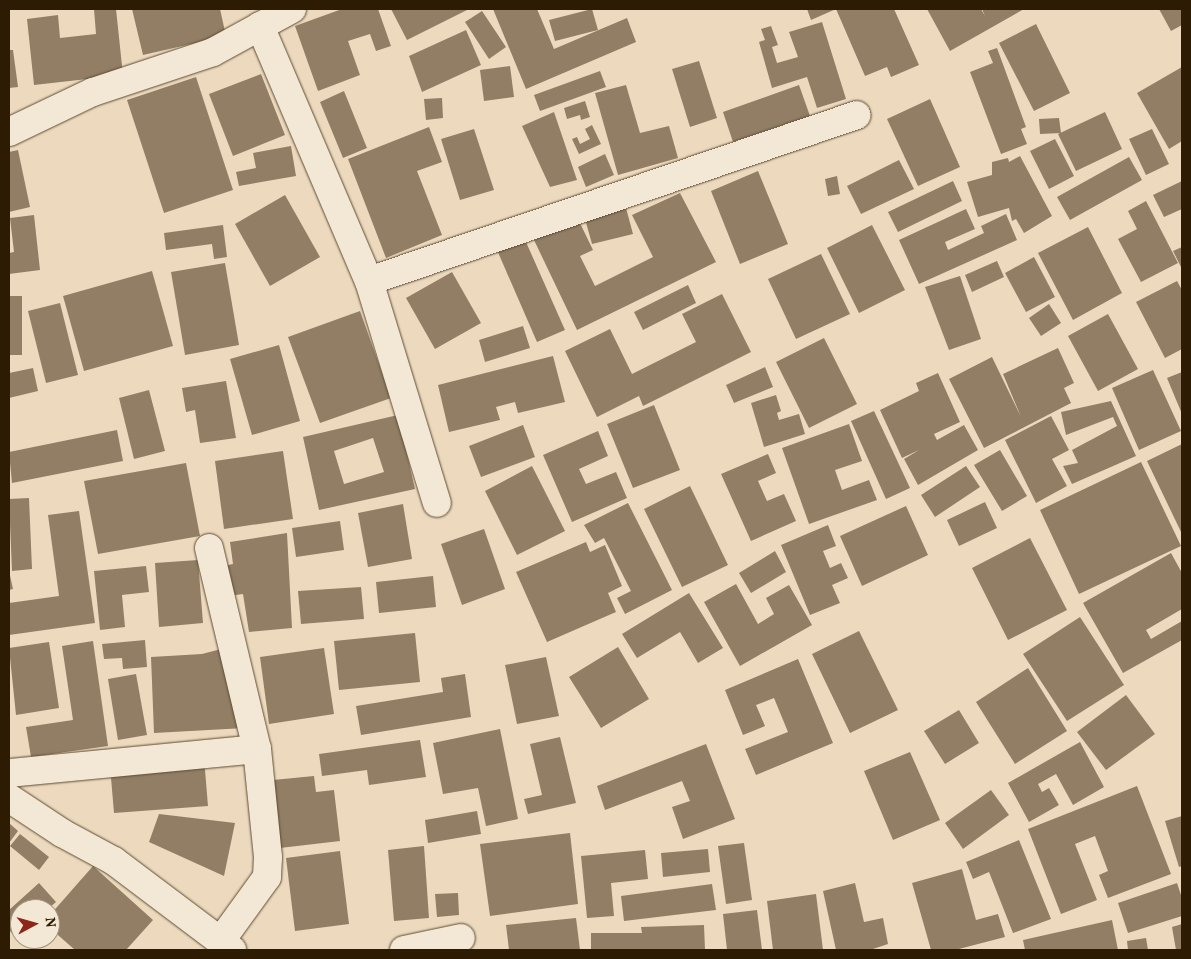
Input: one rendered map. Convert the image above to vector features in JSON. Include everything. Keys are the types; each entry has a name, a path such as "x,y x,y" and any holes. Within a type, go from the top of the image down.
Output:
{"street":[{"path":"9,132 93,92 213,52 292,9"},
{"path":"260,26 369,282 437,503"},
{"path":"369,282 857,115"},
{"path":"9,798 62,833 114,861 226,946 267,878 268,857 257,750 209,548"},
{"path":"9,773 257,750"},
{"path":"404,950 461,938"}],"building":[{"path":"94,9 116,9 123,75 34,85 27,19 58,15 60,38 96,34"},
{"path":"132,9 220,9 226,36 143,55"},
{"path":"342,9 378,9 391,46 376,51 370,34 348,41 360,75 318,91 295,26"},
{"path":"391,9 469,9 407,40"},
{"path":"493,9 537,9 554,49 627,18 636,42 526,89"},
{"path":"592,9 598,30 555,41 549,20"},
{"path":"807,9 836,9 811,20"},
{"path":"836,9 894,9 919,65 891,77 887,67 865,76"},
{"path":"927,9 981,9 985,16 982,9 1024,9 950,51"},
{"path":"1159,9 1182,9 1182,25 1171,31"},
{"path":"482,11 506,47 489,59 465,22"},
{"path":"822,22 846,99 817,108 807,77 772,88 759,42 765,40 761,29 771,26 778,45 772,47 777,63 798,57 789,32"},
{"path":"1036,24 1070,93 1034,111 999,43"},
{"path":"466,30 481,65 422,92 409,56"},
{"path":"997,48 1026,127 1021,129 1027,144 1001,154 970,72 993,63 988,51"},
{"path":"9,50 13,50 18,87 9,88"},
{"path":"699,61 717,118 690,127 672,69"},
{"path":"510,66 514,97 484,101 480,70"},
{"path":"1182,67 1182,141 1169,149 1137,93"},
{"path":"600,71 606,87 540,111 534,95"},
{"path":"261,74 285,135 233,156 209,94"},
{"path":"196,77 233,190 164,213 127,100"},
{"path":"626,85 640,133 669,126 678,158 618,175 595,93"},
{"path":"799,85 810,116 733,142 723,112"},
{"path":"344,91 367,148 343,158 320,102"},
{"path":"442,98 443,118 426,120 424,99"},
{"path":"930,99 960,167 918,186 887,119"},
{"path":"585,101 590,117 581,120 580,115 567,119 564,108"},
{"path":"554,112 577,180 550,187 522,126"},
{"path":"1105,112 1122,149 1076,171 1058,134"},
{"path":"1059,118 1061,133 1040,134 1039,119"},
{"path":"592,125 601,144 579,154 572,139 577,137 580,144 590,139 585,129"},
{"path":"429,127 442,162 417,171 442,235 386,258 348,159"},
{"path":"474,129 494,190 460,200 441,139"},
{"path":"1152,129 1169,164 1146,175 1129,139"},
{"path":"1055,139 1074,176 1049,189 1030,151"},
{"path":"291,146 296,176 239,186 236,172 256,168 253,153"},
{"path":"18,150 30,207 9,212 9,152"},
{"path":"605,154 614,175 586,187 578,167"},
{"path":"1020,156 1052,216 1024,233 1016,219 1012,221 1009,208 978,217 967,182 992,175 992,162 1008,158 1009,162"},
{"path":"1129,157 1142,180 1070,220 1057,197"},
{"path":"899,160 914,189 861,214 847,186"},
{"path":"758,171 788,244 740,264 711,191"},
{"path":"837,176 840,194 828,196 825,179"},
{"path":"953,181 962,201 898,232 888,212"},
{"path":"1182,181 1182,209 1164,217 1153,195"},
{"path":"680,193 716,262 577,330 534,240 578,219 593,250 580,256 595,286 653,257 632,215"},
{"path":"285,195 320,257 270,286 235,224"},
{"path":"1146,201 1178,263 1141,282 1118,239 1137,229 1128,211"},
{"path":"626,208 633,234 592,244 585,219"},
{"path":"966,209 975,229 945,242 948,250 984,233 981,226 1006,214 1017,240 919,284 899,240"},
{"path":"34,215 40,270 9,274 9,253 14,252 10,218"},
{"path":"223,225 227,257 214,259 212,244 166,250 164,233"},
{"path":"872,225 905,290 859,313 827,248"},
{"path":"1088,227 1122,293 1073,320 1038,253"},
{"path":"526,242 565,330 537,342 497,250"},
{"path":"1182,247 1182,269 1173,251"},
{"path":"821,254 850,314 796,339 768,279"},
{"path":"1034,257 1055,297 1026,312 1005,273"},
{"path":"997,261 1004,277 972,292 965,275"},
{"path":"225,263 239,345 185,355 171,272"},
{"path":"152,271 173,346 84,371 63,296"},
{"path":"452,272 481,323 435,349 406,298"},
{"path":"960,276 981,339 949,350 925,287"},
{"path":"1177,281 1182,290 1182,349 1165,358 1136,302"},
{"path":"688,285 696,303 643,330 634,312"},
{"path":"722,294 751,352 643,406 639,396 597,417 565,351 610,329 632,374 696,342 682,314"},
{"path":"9,296 22,296 22,355 9,355"},
{"path":"60,303 78,375 46,383 28,311"},
{"path":"1049,304 1061,323 1041,336 1029,318"},
{"path":"360,311 391,398 320,423 288,337"},
{"path":"1108,314 1138,369 1098,391 1068,336"},
{"path":"523,326 530,348 485,362 479,340"},
{"path":"824,338 857,404 809,428 776,362"},
{"path":"279,345 300,421 252,435 230,359"},
{"path":"1058,348 1074,383 1064,388 1071,403 984,448 949,379 992,357 1021,417 1003,374"},
{"path":"553,356 565,402 518,413 515,402 496,407 500,420 449,432 438,385"},
{"path":"765,367 773,387 734,403 726,385"},
{"path":"33,368 38,391 9,398 9,373"},
{"path":"1153,370 1181,431 1139,450 1112,388"},
{"path":"1182,372 1182,414 1167,378"},
{"path":"938,373 960,422 934,434 937,440 964,425 978,450 918,485 904,459 919,450 902,458 880,410 919,391 916,383"},
{"path":"226,381 236,438 200,443 195,410 186,412 182,388"},
{"path":"149,390 165,451 134,459 119,398"},
{"path":"776,395 781,411 777,413 779,420 799,414 805,434 764,447 751,403"},
{"path":"1111,401 1136,456 1072,484 1063,466 1078,463 1072,450 1117,426 1113,417 1066,435 1061,412"},
{"path":"654,405 680,470 633,488 607,424"},
{"path":"874,411 910,488 886,499 851,421"},
{"path":"398,415 415,489 319,510 303,437","holes":["373,438 384,472 344,484 334,451"]},
{"path":"1051,416 1069,450 1052,459 1067,486 1036,503 1005,440"},
{"path":"849,424 862,461 835,470 842,490 869,480 877,500 809,524 782,448"},
{"path":"523,425 535,457 481,477 469,446"},
{"path":"117,430 123,461 12,483 9,452"},
{"path":"598,431 608,456 579,469 586,484 616,472 627,498 572,522 543,455"},
{"path":"1182,444 1182,534 1147,461"},
{"path":"1000,450 1027,496 1002,511 974,465"},
{"path":"283,451 293,519 224,529 215,461"},
{"path":"768,454 776,473 758,481 767,501 784,494 796,521 751,541 721,474"},
{"path":"1141,462 1181,546 1079,594 1040,510"},
{"path":"186,463 200,536 98,554 84,481"},
{"path":"532,466 565,531 517,555 485,491"},
{"path":"966,466 980,487 935,517 921,495"},
{"path":"690,486 728,565 682,587 644,509"},
{"path":"29,498 32,569 12,571 9,499"},
{"path":"985,502 997,528 959,546 947,520"},
{"path":"628,503 672,590 625,614 617,598 631,591 604,538 595,543 584,525"},
{"path":"403,504 412,559 368,567 358,513"},
{"path":"906,506 928,555 862,586 840,536"},
{"path":"79,511 95,623 9,635 9,603 59,596 48,515"},
{"path":"340,521 344,550 296,557 292,528"},
{"path":"828,525 836,546 823,551 830,568 841,563 848,578 832,585 840,603 810,615 781,545"},
{"path":"484,529 505,589 462,605 441,544"},
{"path":"287,533 292,628 249,632 243,594 229,596 224,566 233,564 230,542"},
{"path":"1030,538 1067,610 1008,640 972,568"},
{"path":"586,542 590,552 605,545 622,586 608,593 616,612 547,642 516,572"},
{"path":"775,551 786,572 751,593 739,573"},
{"path":"1171,553 1182,573 1182,609 1146,630 1151,639 1182,621 1182,640 1123,673 1083,603"},
{"path":"198,560 203,623 159,627 155,563"},
{"path":"146,566 149,592 122,595 125,627 100,630 94,571"},
{"path":"9,571 13,589 9,590"},
{"path":"433,576 436,607 379,613 376,582"},
{"path":"736,584 758,624 774,614 766,598 789,585 812,625 740,666 704,602"},
{"path":"361,587 364,619 301,624 298,591"},
{"path":"689,593 723,648 698,663 680,632 637,658 622,634"},
{"path":"1080,617 1124,685 1067,721 1023,654"},
{"path":"859,631 898,710 850,733 812,654"},
{"path":"415,633 420,682 339,690 334,641"},
{"path":"145,640 147,667 123,669 122,658 104,659 102,644"},
{"path":"93,641 108,746 31,757 26,727 73,720 62,646"},
{"path":"49,642 59,708 16,715 9,648"},
{"path":"618,647 649,699 601,728 569,677"},
{"path":"225,648 245,728 154,733 151,657 202,654"},
{"path":"324,648 334,714 269,724 260,657"},
{"path":"546,657 559,716 517,724 505,665"},
{"path":"798,659 833,743 756,775 745,749 788,732 774,698 756,705 765,726 743,735 725,690"},
{"path":"1028,668 1067,731 1015,764 976,702"},
{"path":"136,674 147,735 118,740 108,679"},
{"path":"465,674 471,717 361,735 356,706 443,692 441,678"},
{"path":"1126,695 1155,734 1106,770 1077,732"},
{"path":"959,710 979,743 945,764 924,731"},
{"path":"500,729 518,819 486,826 478,788 443,794 433,743"},
{"path":"560,737 576,803 528,814 524,799 542,795 530,744"},
{"path":"420,740 426,777 369,785 367,770 322,776 319,754"},
{"path":"1080,742 1104,787 1073,805 1056,774 1038,784 1042,792 1049,788 1059,805 1029,822 1008,783"},
{"path":"706,744 735,819 683,839 672,807 690,801 682,781 605,810 597,786"},
{"path":"910,752 940,820 893,840 864,771"},
{"path":"204,758 208,806 114,813 110,766"},
{"path":"314,776 316,792 334,790 340,841 280,848 273,780"},
{"path":"1137,786 1171,874 1108,898 1099,875 1108,871 1095,836 1075,844 1097,900 1061,914 1028,829"},
{"path":"991,790 1009,815 963,849 945,823"},
{"path":"477,811 481,834 428,843 425,820"},
{"path":"159,814 235,823 224,876 149,842"},
{"path":"1182,816 1182,866 1179,867 1165,821"},
{"path":"9,823 18,831 9,843"},
{"path":"570,833 578,904 490,916 480,844"},
{"path":"20,834 49,857 39,870 10,846"},
{"path":"1019,840 1051,919 1013,933 989,872 973,879 966,862"},
{"path":"744,843 752,900 726,904 718,846"},
{"path":"424,846 429,918 394,921 388,850"},
{"path":"708,849 710,872 663,877 661,853"},
{"path":"645,850 648,879 611,883 614,916 587,918 581,856"},
{"path":"340,851 349,924 295,931 286,858"},
{"path":"93,866 153,920 126,950 75,950 60,937 60,904"},
{"path":"962,869 976,920 998,914 1005,937 955,950 931,950 912,883"},
{"path":"39,883 53,899 21,899"},
{"path":"855,883 864,922 883,918 888,944 870,950 836,950 823,891"},
{"path":"1177,883 1182,898 1182,916 1128,933 1118,903"},
{"path":"712,884 716,910 624,921 621,896"},
{"path":"458,893 459,915 437,917 435,894"},
{"path":"816,894 823,950 773,950 767,901"},
{"path":"10,909 10,931 9,930"},
{"path":"757,910 762,950 727,950 723,914"},
{"path":"576,918 580,950 509,950 506,925"},
{"path":"1112,920 1118,950 1025,950 1023,940"},
{"path":"1182,924 1182,950 1176,950 1172,927"},
{"path":"704,925 705,950 591,950 591,933 642,933 641,927"},
{"path":"1146,938 1148,950 1128,950 1127,941"}]}
